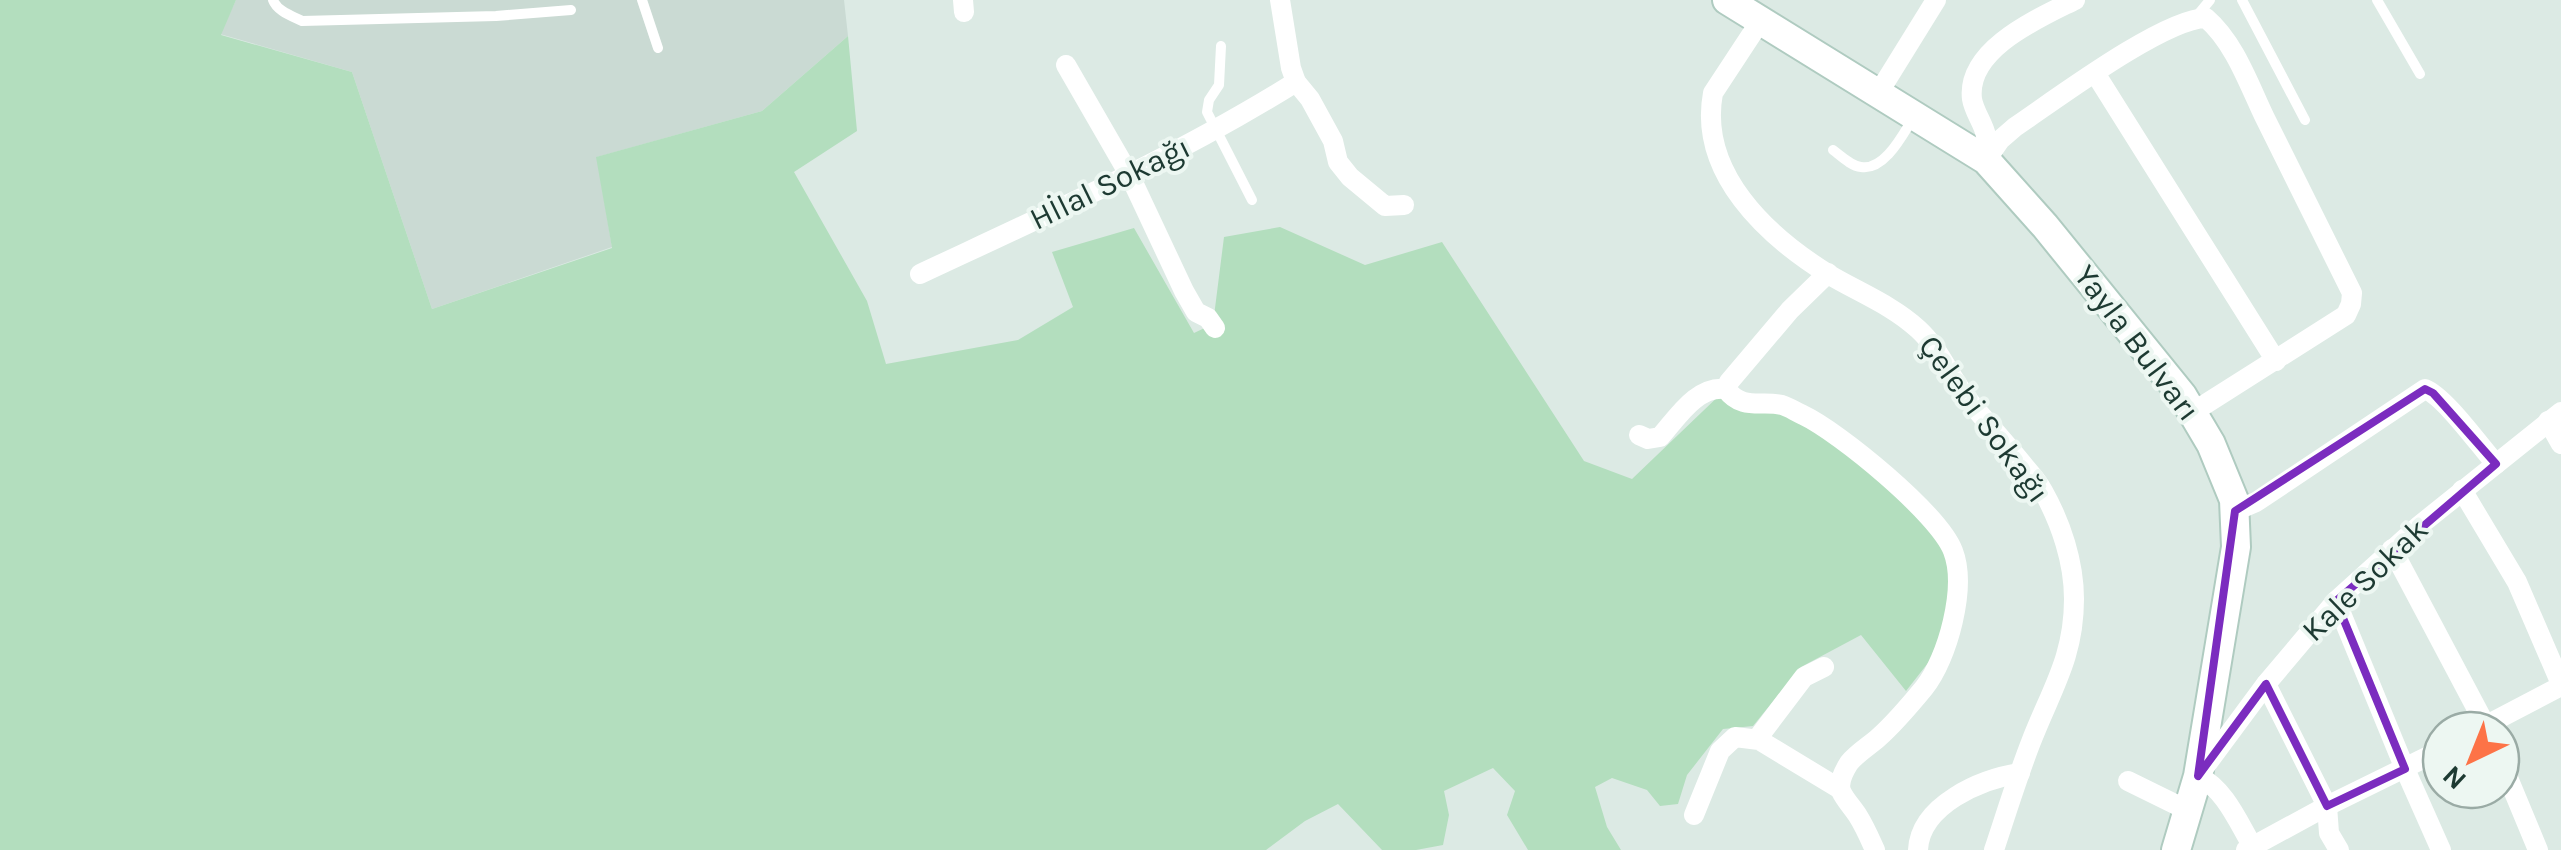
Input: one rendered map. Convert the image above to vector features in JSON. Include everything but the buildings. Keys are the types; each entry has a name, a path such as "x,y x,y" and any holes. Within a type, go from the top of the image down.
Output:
{"main road":[{"name":"Yayla Bulvarı","path":"1727,0 1986,160 2045,226 2182,395 2211,444 2234,500 2236,547 2198,776 2176,850"}],"street":[{"path":"1280,0 1296,82 1334,141 1338,162 1384,206 1404,206"},
{"path":"1879,92 1936,0"},
{"path":"1986,160 1986,134 1972,99 1973,81 1980,66 2005,39 2075,0"},
{"path":"1986,160 2014,126 2167,29 2195,18 2206,18 2214,24 2232,51 2352,293 2352,304 2346,314 2193,412"},
{"name":"Çelebi Sokağı","path":"1760,20 1713,93 1710,107 1716,150 1723,168 1753,213 1775,237 1828,274 1891,308 1930,341 1964,395 2042,488 2072,564 2073,627 2064,667 2032,738 1994,850"},
{"path":"1066,65 1130,176 1184,291 1196,312 1208,318 1215,328"},
{"path":"2095,73 2276,361"},
{"name":"Hİlal Sokağı","path":"920,274 1130,176 1216,131 1296,82"},
{"path":"1726,389 1770,332 1828,274"},
{"path":"1639,434 1648,439 1660,438 1682,410 1718,388 1759,406 1780,404 1826,427 1849,444 1946,536 1958,568 1957,599 1941,662 1910,705 1850,761 1840,779 1840,789"},
{"path":"2235,511 2256,502 2425,389 2434,393 2496,464"},
{"path":"2555,417 2561,444"},
{"name":"Kale Sokak","path":"2198,776 2266,684 2336,601 2462,490 2555,417"},
{"path":"2462,490 2516,582 2561,685 2516,710"},
{"path":"2392,549 2475,710"},
{"path":"2336,601 2442,850"},
{"path":"1756,739 1804,677 1824,666"},
{"path":"2266,684 2326,806 2328,832 2339,850"},
{"path":"1694,815 1720,750 1735,738 1756,739 1840,789 1876,850"},
{"path":"2198,776 2210,781 2222,795 2250,848 2421,761"},
{"path":"1918,850 1924,826 1934,814 1976,784 2020,774"},
{"path":"2128,782 2188,810"},
{"path":"2521,809 2538,850"}],"lane":[{"path":"273,0 283,11 302,21 571,10"},
{"path":"642,0 658,48"},
{"path":"2195,18 2210,0"},
{"path":"2242,0 2305,120"},
{"path":"2377,0 2420,74"},
{"path":"1221,46 1219,85 1206,112 1252,200"},
{"path":"1833,150 1861,167 1872,166 1900,140 1916,115"}],"highlighted area":[{"path":"2425,389 2433,393 2496,464 2336,601 2405,769 2327,806 2266,684 2198,776 2235,511"}],"shaded area":[{"path":"236,0 844,0 848,36 762,111 597,157 612,247 432,309 352,72 220,34"}],"green space":[{"path":"0,0 236,0 221,35 352,72 432,309 612,248 596,157 762,111 848,36 857,131 794,172 867,301 886,364 1018,340 1073,307 1052,252 1134,228 1194,333 1213,324 1224,237 1280,227 1365,265 1442,242 1584,461 1632,479 1726,389 1780,404 1901,490 1958,568 1946,640 1906,691 1861,635 1801,667 1753,726 1723,729 1687,775 1678,804 1660,806 1647,790 1612,778 1595,787 1607,827 1621,850 1528,850 1507,815 1515,791 1493,768 1444,791 1449,815 1443,845 1416,850 1382,850 1338,804 1305,821 1266,850 0,850"}]}
